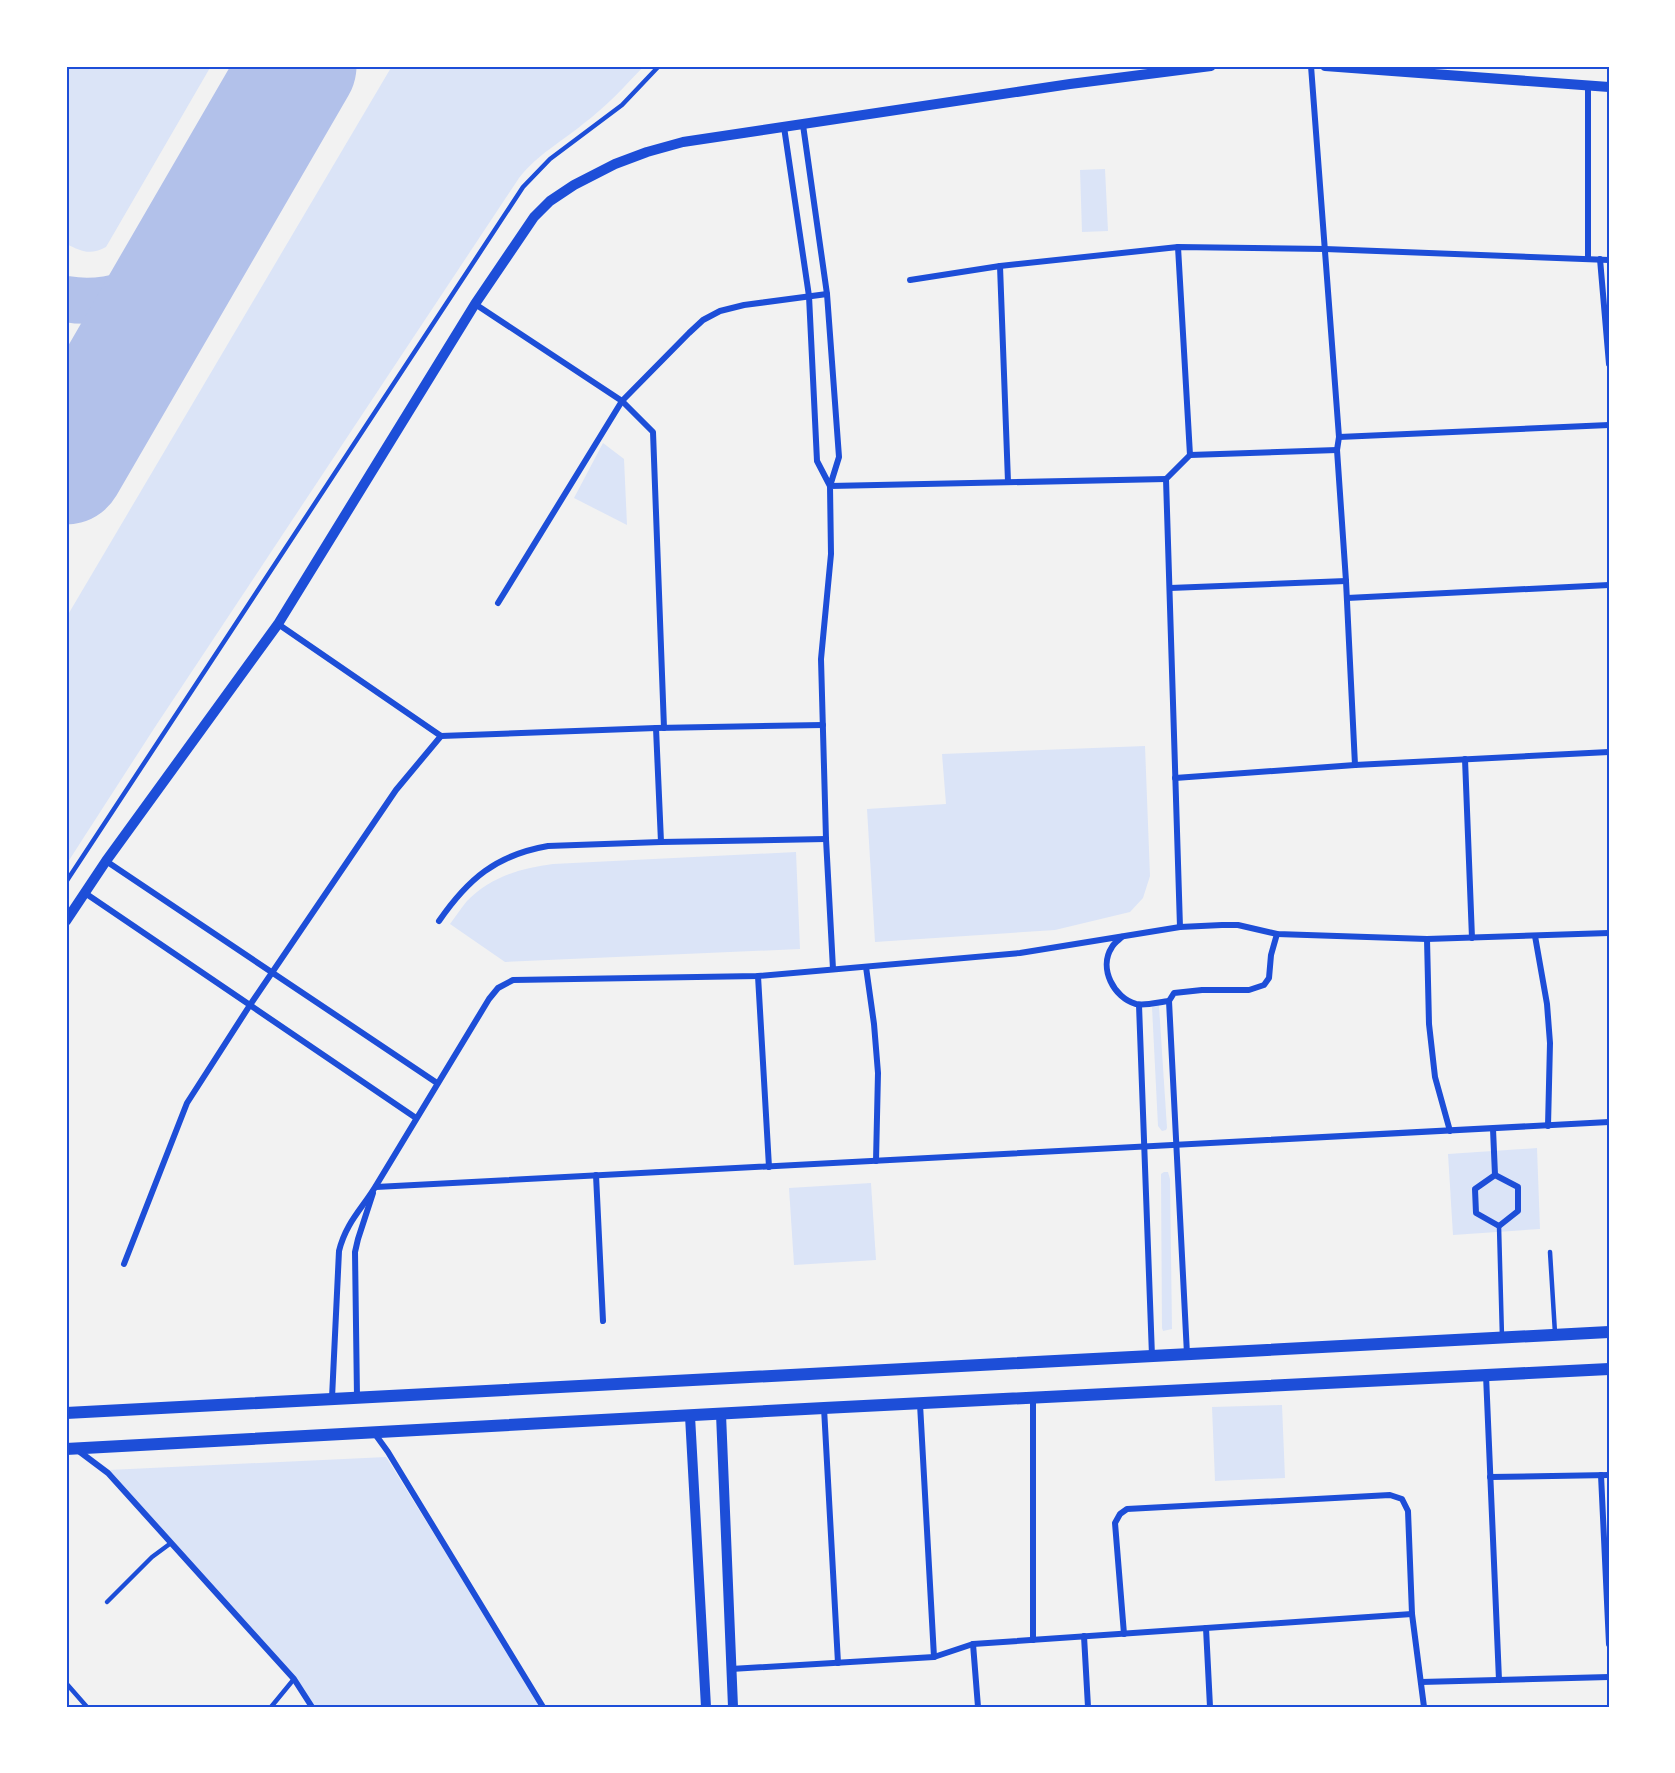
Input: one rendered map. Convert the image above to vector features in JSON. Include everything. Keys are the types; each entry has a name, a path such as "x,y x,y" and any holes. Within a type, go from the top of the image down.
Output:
{"main road":[{"path":"66,1413 1609,1332"},
{"path":"71,1449 824,1408 1609,1369"}],"street":[{"path":"66,921 106,861 278,624 475,304 534,217 550,201 574,185 615,164 683,142 1070,84 1211,66"},
{"path":"1311,66 1339,437 1337,450 1355,765"},
{"path":"1325,66 1609,87"},
{"path":"1588,86 1588,259"},
{"path":"803,125 827,294 839,457 830,486 831,554 821,659 826,839 833,969"},
{"path":"784,127 809,296 817,460 830,486"},
{"path":"1178,247 1190,455"},
{"path":"910,280 1000,266 1178,247 1325,249 1609,260"},
{"path":"1600,260 1609,364"},
{"path":"1000,266 1008,482"},
{"path":"498,603 622,402 688,333 703,320 720,311 744,305 827,294"},
{"path":"475,304 622,402 653,432 664,728"},
{"path":"1339,437 1609,425"},
{"path":"830,486 1166,479 1190,455 1337,450"},
{"path":"1166,479 1179,927"},
{"path":"1170,588 1346,581"},
{"path":"1347,598 1609,585"},
{"path":"278,624 441,736 656,728 823,725"},
{"path":"656,728 661,842"},
{"path":"124,1264 187,1103 272,972 396,790 441,736"},
{"path":"1175,778 1355,765 1609,752"},
{"path":"1465,759 1472,938"},
{"path":"439,921 454,900 482,873 531,849 548,846 661,842 826,839"},
{"path":"106,861 437,1083"},
{"path":"85,893 416,1118"},
{"path":"332,1398 339,1251 348,1226 376,1187 489,999 498,988 513,980 758,976 1020,953 1179,927 1238,926 1277,934 1427,939 1609,933"},
{"path":"1187,1355 1169,1001 1174,993 1202,990 1249,990 1264,985 1269,978 1271,955 1277,934"},
{"path":"1122,936 1112,946 1108,957 1106,969 1111,982 1127,1000 1139,1005 1169,1001"},
{"path":"1535,936 1550,1043 1548,1126"},
{"path":"1427,939 1429,1023 1435,1077 1450,1131"},
{"path":"866,966 878,1073 876,1161"},
{"path":"758,976 769,1167"},
{"path":"1139,1005 1152,1356"},
{"path":"376,1187 1609,1122"},
{"path":"1493,1128 1495,1175"},
{"path":"596,1175 603,1321"},
{"path":"1495,1175 1518,1187 1518,1211 1499,1226 1476,1213 1475,1189 1495,1175"},
{"path":"357,1397 355,1252 376,1187"},
{"path":"1486,1375 1499,1680"},
{"path":"1033,1398 1033,1640"},
{"path":"920,1404 934,1657"},
{"path":"824,1408 838,1663"},
{"path":"721,1414 733,1707"},
{"path":"690,1416 705,1707"},
{"path":"375,1434 543,1707"},
{"path":"71,1449 108,1473 294,1679 312,1707"},
{"path":"1601,1475 1609,1644"},
{"path":"1490,1478 1609,1475"},
{"path":"1124,1634 1115,1523 1120,1514 1127,1509 1390,1495 1402,1499 1408,1511 1412,1614 1424,1707"},
{"path":"731,1669 934,1657 973,1644 1412,1614"},
{"path":"1206,1628 1210,1707"},
{"path":"1084,1636 1088,1707"},
{"path":"973,1644 978,1707"},
{"path":"1420,1682 1609,1677"}],"lane":[{"path":"66,882 523,187 550,159 622,105 658,66"},
{"path":"1499,1226 1502,1337"},
{"path":"1550,1252 1555,1335"},
{"path":"107,1602 152,1557 171,1543"},
{"path":"271,1707 294,1679"},
{"path":"66,1683 87,1707"}],"shaded area":[{"path":"66,66 211,66 106,247 90,252 66,244"},
{"path":"392,66 644,66 600,111 542,155 519,178 66,865 66,618"},
{"path":"1105,169 1108,231 1082,232 1080,170"},
{"path":"603,443 624,459 627,525 574,498"},
{"path":"1145,746 1150,876 1143,898 1130,912 1055,930 875,942 867,809 946,804 942,754"},
{"path":"796,852 800,949 505,962 450,924 476,893 496,880 529,868 553,864"},
{"path":"1157,1004 1159,1006 1167,1128 1162,1131 1158,1126 1152,1007"},
{"path":"1537,1148 1540,1229 1453,1235 1448,1154"},
{"path":"1168,1172 1170,1179 1172,1329 1163,1331 1161,1174"},
{"path":"871,1183 876,1260 794,1265 789,1188"},
{"path":"1282,1405 1285,1478 1215,1481 1212,1407"},
{"path":"386,1457 542,1707 313,1707 294,1679 109,1470"}],"taxiway":[{"path":"66,299 96,300 141,289 167,273 199,237"}],"runway":[{"path":"66,466 298,66"}]}
